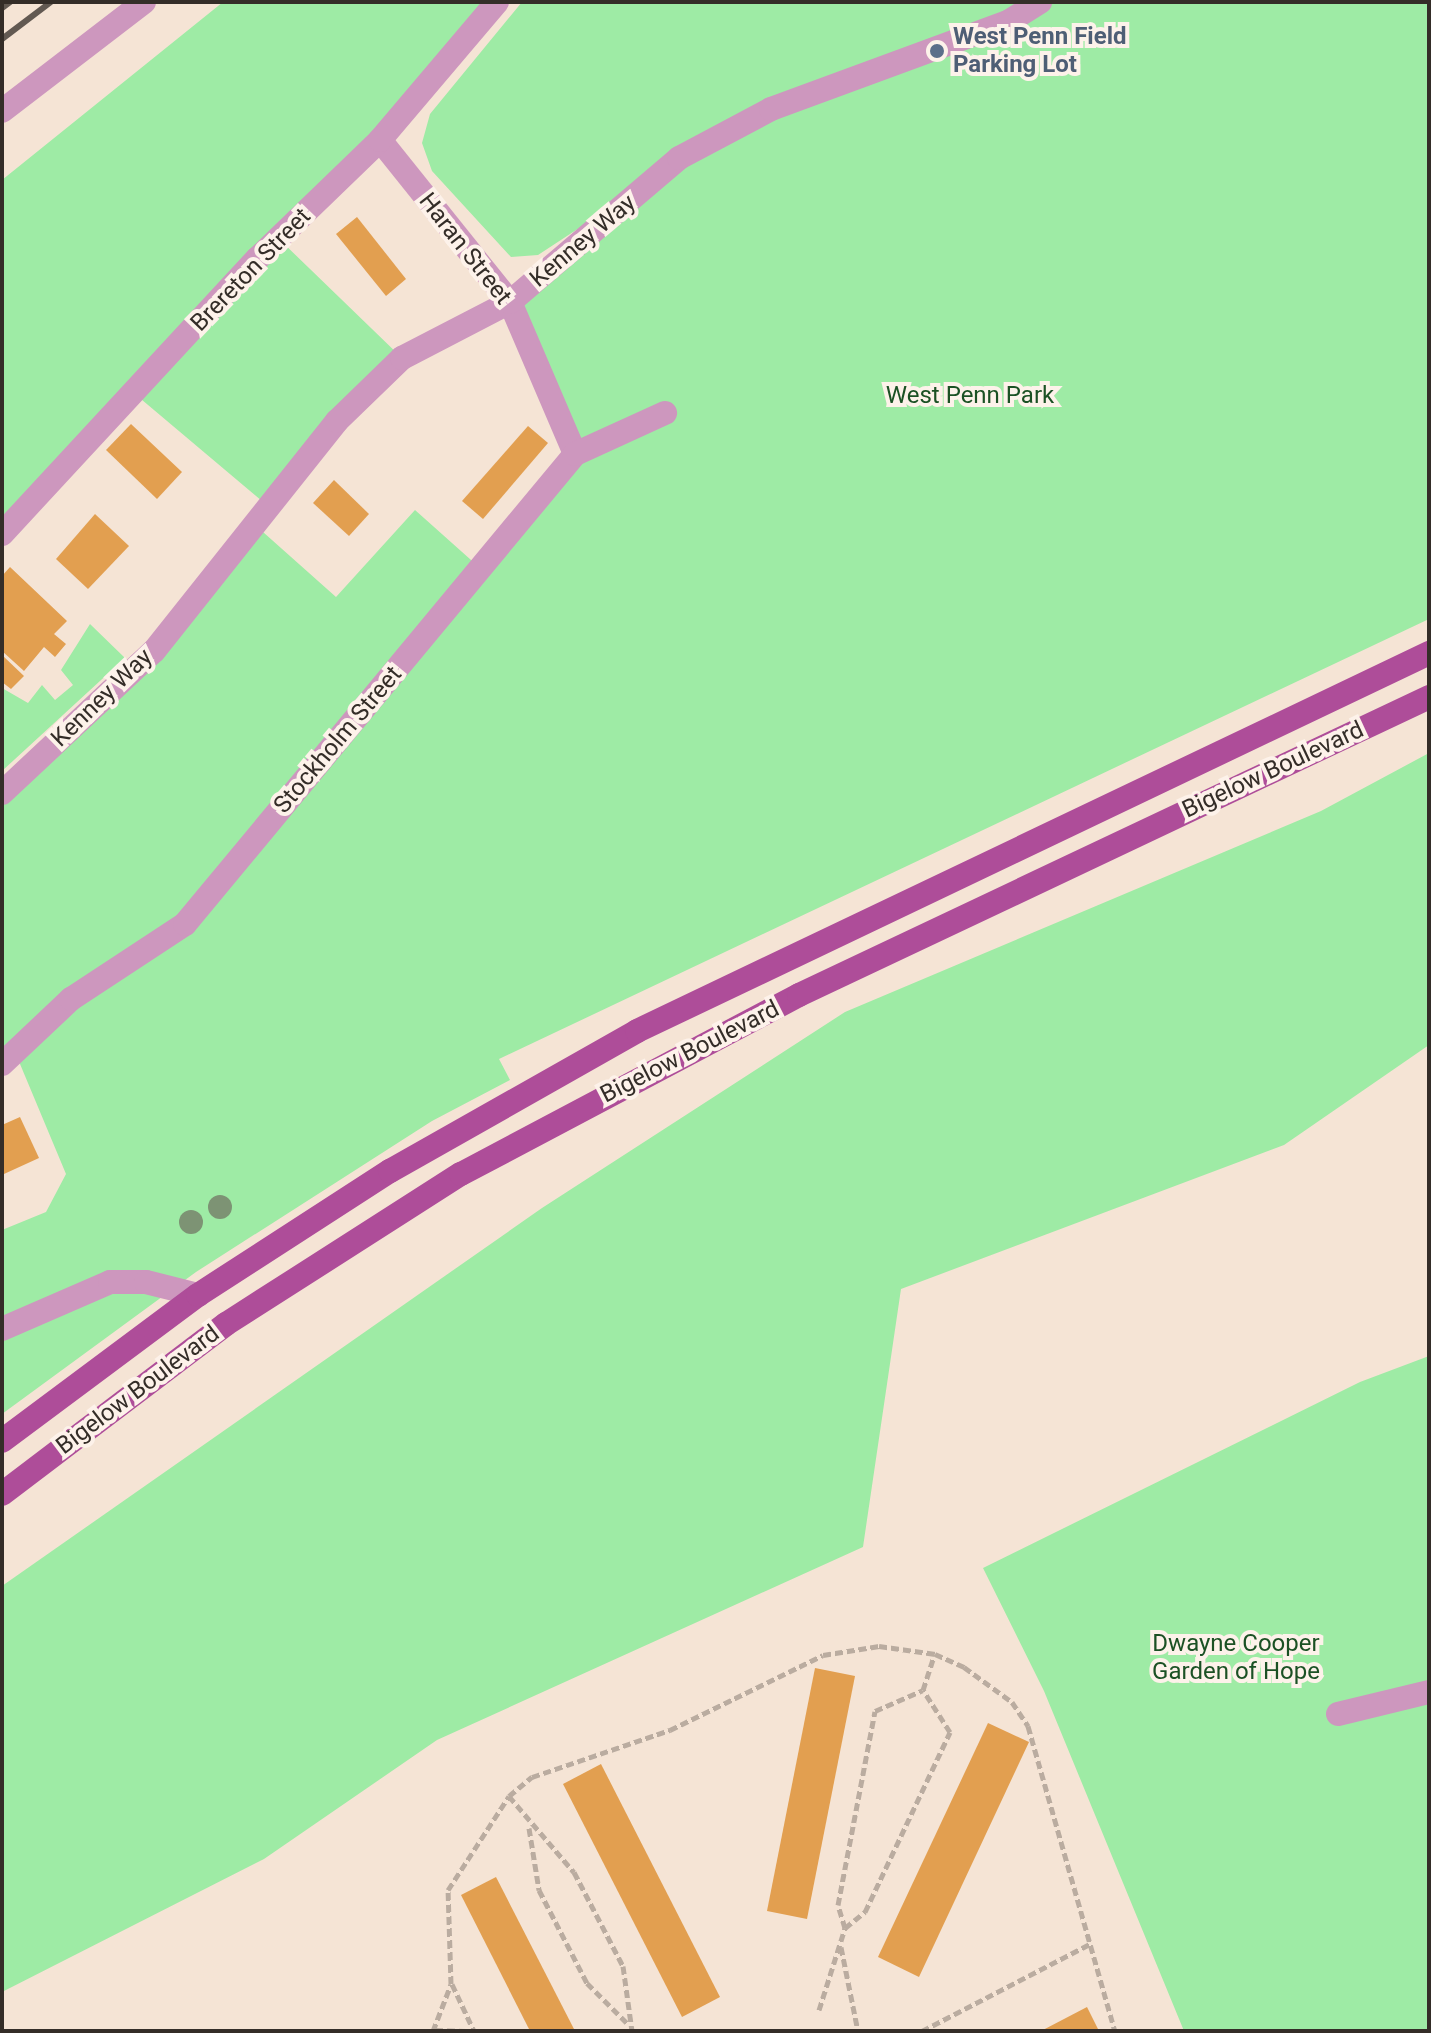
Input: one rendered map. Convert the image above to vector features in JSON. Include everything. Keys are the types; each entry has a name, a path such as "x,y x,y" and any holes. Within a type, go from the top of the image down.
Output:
{"main road":[{"name":"Bigelow Boulevard","path":"2,1441 198,1295 390,1171 637,1031 1429,653"},
{"name":"Bigelow Boulevard","path":"2,1494 226,1324 461,1174 799,995 1429,697"}],"street":[{"path":"2,111 144,2"},
{"name":"Brereton Street","path":"2,534 258,258 380,140 497,2"},
{"name":"Kenney Way","path":"2,793 154,651 366,388 433,338 510,302 679,158 771,109 1008,22 1040,2"},
{"name":"Haran Street","path":"380,140 510,302 575,454"},
{"name":"Stockholm Street","path":"2,1064 71,999 185,924 575,454 665,413"},
{"path":"2,1329 110,1282 146,1282 198,1295"},
{"path":"1338,1714 1429,1692"}],"path":[{"path":"466,2031 434,2030 451,1984 448,1890 509,1796 532,1777 670,1730 823,1655 879,1646 935,1654 989,1683 1028,1726 1115,2031"},
{"path":"845,1928 838,1905 875,1711 923,1690 935,1654"},
{"path":"819,2010 845,1928 865,1912 950,1732 923,1690"},
{"path":"509,1796 529,1827 574,1872 623,1966 628,2024"},
{"path":"529,1827 539,1890 587,1983 632,2031"},
{"path":"840,1944 858,2031"},
{"path":"922,2031 1090,1944"},
{"path":"451,1984 474,2031"}],"green space":[{"path":"223,2 497,2 279,239 402,358 269,507 135,394 2,534 2,180"},
{"name":"West Penn Park","path":"522,2 1429,2 1429,619 499,1059 510,1080 432,1121 196,1272 2,1414 2,1230 46,1212 66,1174 15,1052 2,1064 2,793 154,651 254,524 336,597 415,510 480,568 575,454 510,302 599,215 538,255 511,257 432,171 422,143 430,114"},
{"path":"90,624 125,658 2,771 2,688 28,703 42,685 55,700 73,685 61,670"},
{"path":"1429,753 1429,1045 1284,1145 901,1289 863,1547 437,1740 264,1859 2,1992 2,1586 542,1208 845,1012 1321,811"},
{"name":"Dwayne Cooper Garden of Hope","path":"1429,1356 1429,2031 1184,2031 1044,1691 983,1568 1360,1382"}],"building":[{"path":"357,217 406,279 386,296 336,234"},
{"path":"131,424 182,472 157,499 106,450"},
{"path":"528,426 548,443 483,519 462,501"},
{"path":"334,480 369,514 349,536 313,503"},
{"path":"95,514 129,546 88,589 56,559"},
{"path":"10,567 67,621 54,634 66,644 55,657 44,647 24,671 2,651 2,576"},
{"path":"2,655 24,676 11,689 2,682"},
{"path":"20,1117 39,1158 4,1174 2,1125"},
{"path":"815,1668 855,1676 807,1919 767,1911"},
{"path":"988,1723 1029,1742 919,1977 878,1957"},
{"path":"601,1764 720,1997 682,2017 563,1784"},
{"path":"496,1877 575,2031 530,2031 461,1895"},
{"path":"1087,2007 1099,2031 1041,2031"}],"railway":[{"path":"2,8 10,2"},
{"path":"2,39 51,2"}],"place":[{"name":"West Penn Field Parking Lot","path":"937,51"}]}
